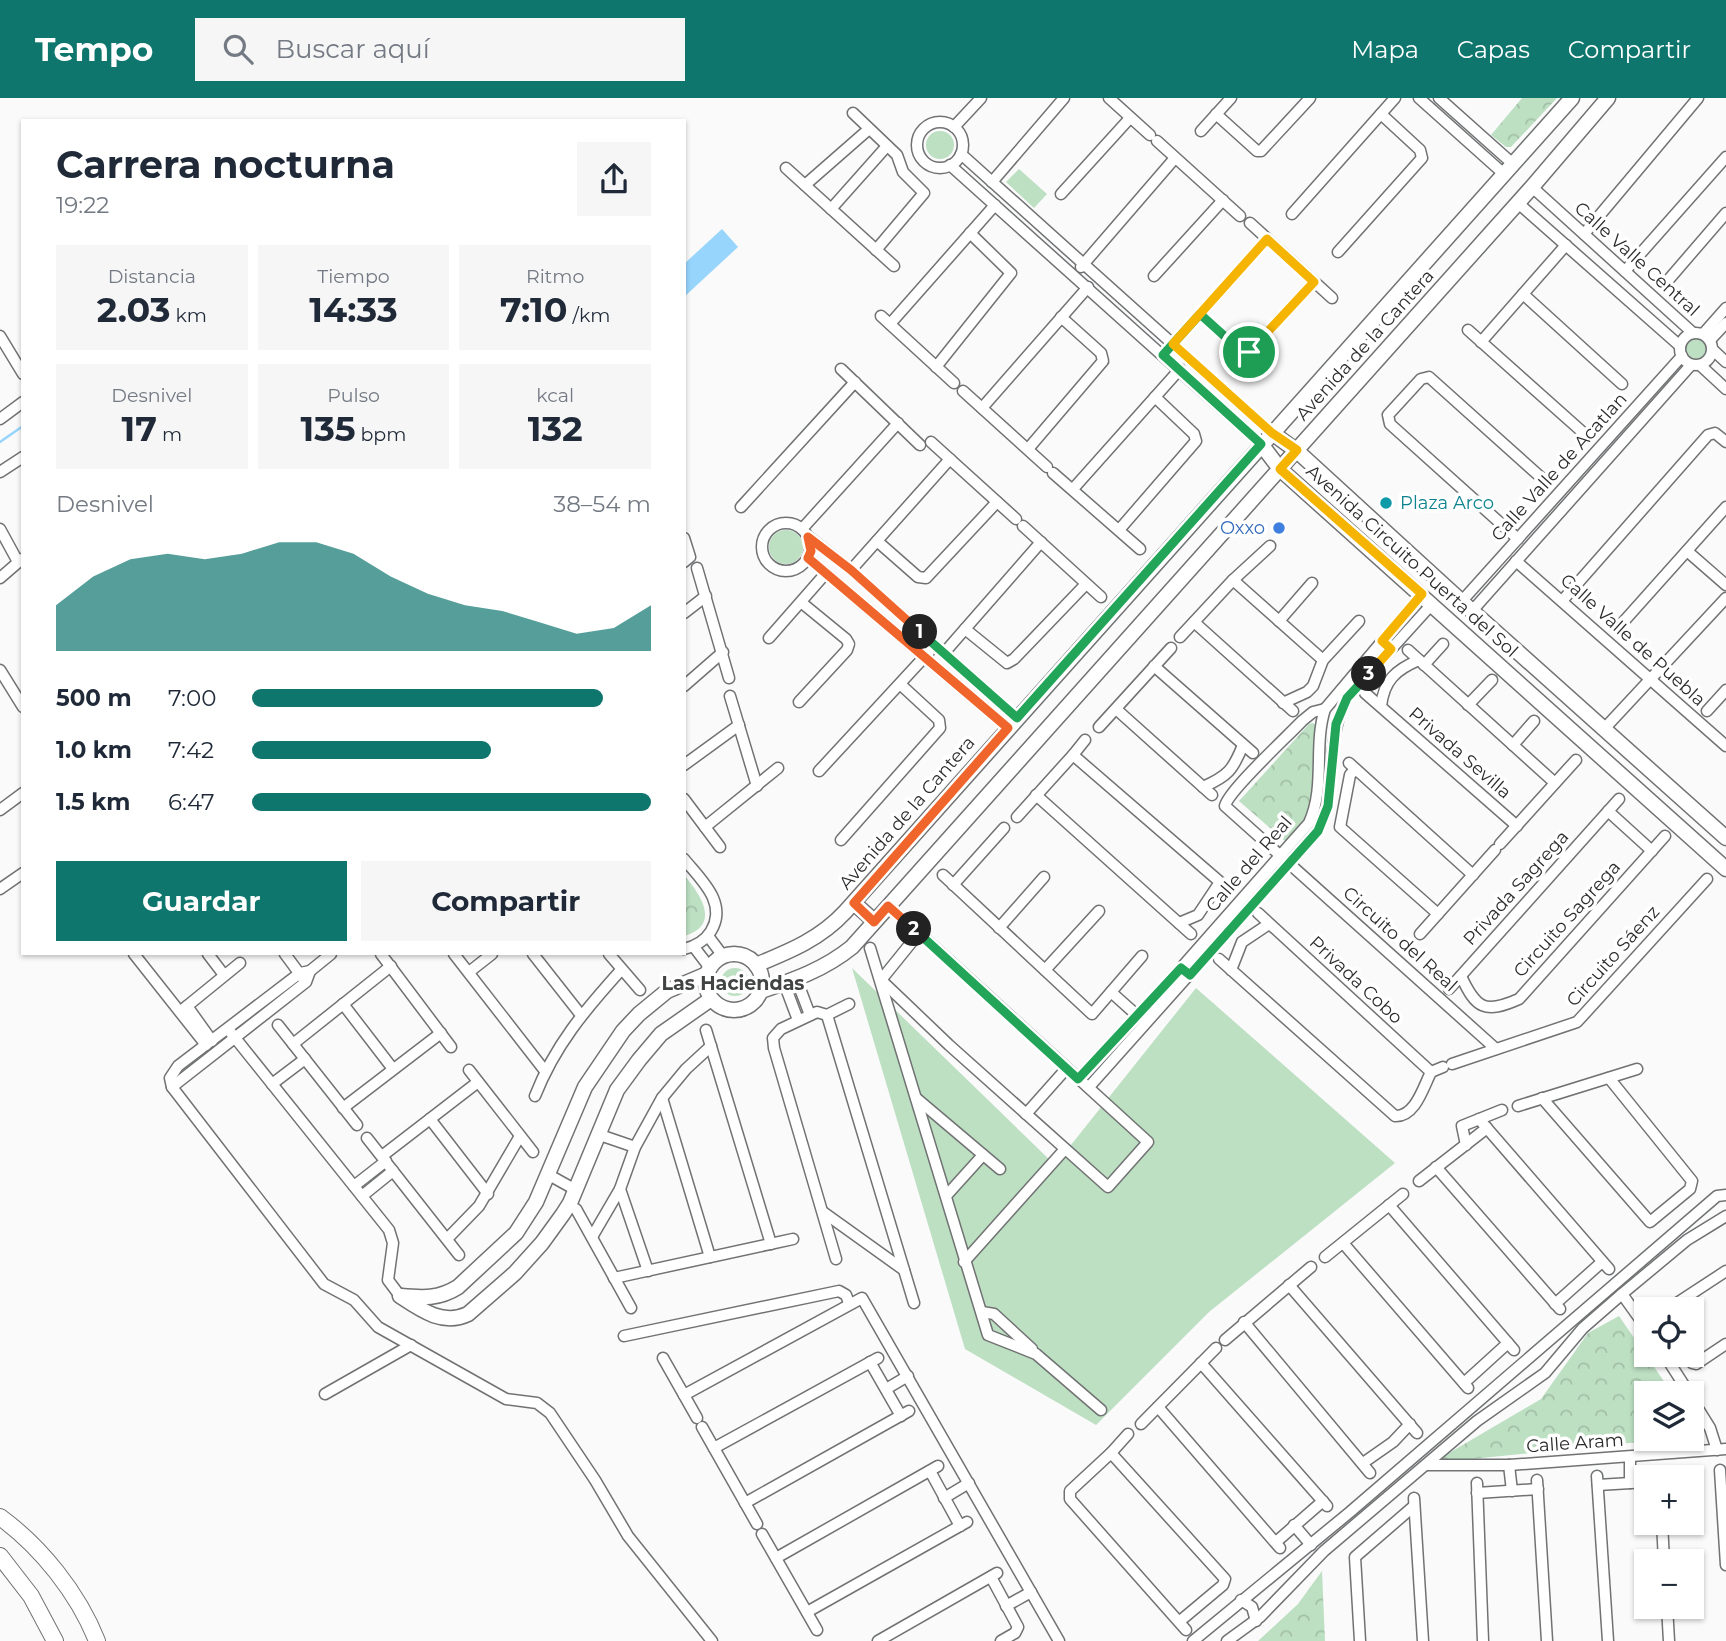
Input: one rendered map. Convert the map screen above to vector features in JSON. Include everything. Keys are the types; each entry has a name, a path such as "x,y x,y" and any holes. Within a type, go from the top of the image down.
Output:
{"main road":[{"path":"0,1517 60,1575 97,1641"},
{"path":"0,1556 31,1596 55,1641"}],"street":[{"path":"954,127 981,98"},
{"path":"992,182 1064,98"},
{"path":"1109,98 1332,298"},
{"path":"1201,131 1231,98"},
{"path":"1216,114 1257,151 1261,151 1310,98"},
{"path":"1292,215 1395,98"},
{"path":"1419,98 1508,169"},
{"path":"1439,98 1508,169"},
{"name":"Avenida de la Cantera","path":"756,965 806,944 830,927 854,903 1572,98"},
{"name":"Avenida de la Cantera","path":"761,991 815,971 841,956 874,922 1518,203 1608,98"},
{"path":"1584,234 1698,98"},
{"path":"853,113 897,155 902,172 924,193 876,250"},
{"path":"1338,252 1422,158 1420,150 1381,114"},
{"path":"1061,194 1130,118"},
{"path":"940,122 954,127 962,139 961,154 950,165 936,167 923,160 918,150 918,139 927,127 940,122"},
{"path":"805,185 869,129"},
{"path":"831,209 887,146"},
{"path":"897,155 918,150"},
{"name":"Avenida Circuito Puerta del Sol","path":"961,154 1272,433 1297,450 1466,606 1726,838"},
{"path":"1625,271 1726,157"},
{"path":"1074,275 1175,158"},
{"name":"Avenida Circuito Puerta del Sol","path":"950,165 1180,369 1261,444 1280,469 1726,869"},
{"path":"786,169 894,267"},
{"name":"Calle Valle Central","path":"1532,187 1705,340 1726,362"},
{"path":"1154,276 1223,200"},
{"name":"Calle Valle Central","path":"1518,203 1695,365"},
{"path":"995,205 886,320 1140,549"},
{"name":"Calle Valle Central","path":"1545,226 1558,211"},
{"path":"1664,285 1726,213"},
{"path":"936,367 1011,273 970,233"},
{"path":"1163,355 1267,239"},
{"path":"1480,342 1566,245"},
{"path":"1200,314 1241,351 1249,352 1314,282"},
{"path":"982,408 1087,288"},
{"path":"1523,294 1622,384"},
{"path":"1705,340 1726,308"},
{"path":"1028,449 1103,361 1101,353 1061,317"},
{"path":"1705,340 1726,323"},
{"path":"1468,330 1588,437"},
{"path":"0,336 21,371"},
{"name":"Calle Valle de Acatlan","path":"1685,338 1705,340 1709,360 1695,365 1516,561 1466,606 1518,539 1681,351 1685,338"},
{"path":"1695,365 1726,389"},
{"path":"841,369 898,424 950,459 1101,597"},
{"path":"1073,489 1180,369"},
{"path":"1518,539 1390,424 1388,415 1421,379 1429,377 1545,481"},
{"path":"741,508 855,382"},
{"path":"1119,530 1196,442 1194,434 1155,397"},
{"path":"0,419 21,403"},
{"path":"805,533 898,424"},
{"path":"1562,601 1707,435 1716,433 1726,442"},
{"path":"851,570 950,459"},
{"path":"0,472 21,462"},
{"path":"877,541 918,577 926,578 997,502"},
{"path":"1617,629 1726,507"},
{"path":"1539,515 1549,524"},
{"path":"805,533 811,551 808,558 797,569 781,571 773,568 763,555 763,539 774,526 789,523 805,533 851,570 939,649 1013,723"},
{"path":"0,529 20,560 0,578"},
{"path":"819,771 926,656 965,629 1041,542"},
{"path":"686,546 691,557 686,561"},
{"path":"1180,637 1233,580 1270,546"},
{"path":"1687,551 1726,585"},
{"path":"808,558 926,656 1013,723"},
{"name":"Calle Valle de Puebla","path":"1516,561 1726,746"},
{"path":"697,568 729,678"},
{"path":"769,638 826,573"},
{"path":"1233,580 1323,660"},
{"path":"1279,621 1312,583"},
{"path":"965,629 1002,660 1010,662 1086,584"},
{"path":"686,611 706,596"},
{"path":"1604,729 1726,598"},
{"path":"1227,775 1240,786 1398,622 1427,599"},
{"name":"Calle del Real","path":"1088,1087 1146,1023 1185,971 1285,859 1318,831 1328,806 1334,739 1341,710 1347,698 1407,631 1427,599"},
{"path":"799,702 849,645 846,639 802,603"},
{"name":"Calle del Real","path":"1285,859 1309,823 1319,795 1322,729 1316,680 1323,660 1359,621"},
{"path":"1194,622 1293,711"},
{"path":"1398,622 1407,631"},
{"path":"1382,641 1391,649"},
{"path":"1381,706 1382,693 1391,677 1404,666 1421,663 1443,644"},
{"path":"1099,727 1171,648"},
{"path":"1408,650 1556,783"},
{"path":"686,684 723,652"},
{"path":"1154,666 1253,753"},
{"path":"1376,666 1391,677"},
{"path":"0,670 21,702"},
{"path":"1468,705 1492,680"},
{"path":"841,839 940,728 939,720 900,684"},
{"path":"1707,711 1726,690"},
{"name":"Privada Sevilla","path":"1365,692 1517,826"},
{"path":"730,696 757,786"},
{"path":"1283,703 1320,700"},
{"path":"1116,709 1212,795"},
{"path":"1513,745 1534,721"},
{"path":"686,764 739,725"},
{"path":"1017,817 1084,740"},
{"path":"1203,787 1227,775 1235,765 1243,744"},
{"path":"1073,755 1230,890"},
{"path":"1420,934 1576,760"},
{"path":"1438,914 1340,827 1352,766 1473,875"},
{"path":"705,827 778,768"},
{"path":"1331,783 1348,786"},
{"name":"Circuito del Real","path":"1240,786 1225,806 1496,1049"},
{"path":"0,810 21,794"},
{"path":"1036,795 1191,934"},
{"name":"Privada Sagrega","path":"1449,989 1619,799"},
{"path":"686,805 720,847"},
{"path":"1608,811 1652,851"},
{"path":"953,885 1004,828"},
{"name":"Circuito Sagrega","path":"1476,1005 1493,1009 1520,999 1665,836"},
{"path":"400,1296 440,1297 458,1287 516,1233 541,1195 585,1087 623,1031 639,1014 667,991 708,971 723,956 742,955 756,965 762,977 761,991 757,999 743,1009 726,1009 711,999 706,983 708,971 689,948 708,936 715,924 717,913 714,897 686,862"},
{"path":"0,889 21,874"},
{"path":"943,876 1092,1014 1142,956"},
{"path":"999,928 1044,877"},
{"name":"Circuito Sáenz","path":"1431,1072 1577,1022 1707,878"},
{"path":"1179,923 1198,915 1220,882"},
{"path":"854,903 874,922"},
{"path":"881,980 949,1045 1108,1187 1148,1142 888,906"},
{"path":"1204,908 1242,942"},
{"path":"1045,970 1099,911"},
{"name":"Privada Cobo","path":"1258,914 1431,1072"},
{"path":"1231,970 1242,942 1269,924"},
{"path":"881,980 919,933"},
{"path":"708,936 723,956"},
{"path":"870,948 988,1335 1036,1354"},
{"path":"135,955 184,1009 209,1043"},
{"path":"209,955 224,975"},
{"path":"286,955 305,975"},
{"path":"173,1087 231,1033 330,955"},
{"path":"382,955 452,1047"},
{"path":"455,955 545,1071"},
{"path":"468,972 491,955"},
{"path":"534,955 580,1015"},
{"path":"610,955 640,990"},
{"path":"1219,960 1395,1116 1402,1116 1413,1108 1431,1072"},
{"path":"184,1009 240,962"},
{"path":"293,1044 390,967"},
{"path":"535,1096 545,1071 580,1015 621,970"},
{"name":"Calle del Real","path":"1078,1079 1137,1015 1185,971"},
{"path":"1461,976 1476,1005 1463,1019"},
{"path":"790,981 810,1015"},
{"path":"790,981 798,1020"},
{"path":"1111,992 1146,1023"},
{"path":"231,1033 388,1230 393,1243 388,1280 400,1296 425,1312 452,1319 468,1314 515,1273 542,1243 576,1190 617,1090 661,1034 711,999"},
{"path":"343,1004 393,1069"},
{"path":"836,1259 774,1048 774,1038 776,1032 798,1020 820,1012 827,1015 849,1004"},
{"path":"827,1015 914,1303"},
{"path":"278,1025 357,1125"},
{"path":"706,1030 771,1244"},
{"path":"231,1033 209,1043 173,1072 170,1078 173,1087 324,1284 349,1296 378,1327 506,1399 537,1403 550,1413 595,1480 628,1536 712,1641"},
{"path":"343,1108 441,1033"},
{"path":"592,1237 620,1189 635,1147 662,1098 686,1069 711,1046"},
{"path":"272,1084 305,1059"},
{"path":"1026,1114 1066,1069"},
{"path":"1518,1106 1637,1069"},
{"path":"469,1070 533,1152"},
{"path":"1542,1098 1650,1222 1690,1189 1692,1181 1609,1078"},
{"path":"362,1196 387,1163 430,1119 478,1082"},
{"path":"662,1098 710,1257"},
{"path":"916,1098 1000,1169"},
{"path":"1466,1144 1461,1126 1502,1110"},
{"path":"430,1119 488,1194"},
{"path":"1436,1167 1558,1307 1581,1281 1606,1266 1479,1119"},
{"path":"1419,1181 1487,1128"},
{"path":"597,1134 635,1147"},
{"path":"447,1239 471,1217 488,1194 520,1136"},
{"path":"367,1138 459,1255"},
{"path":"964,1262 1065,1149"},
{"path":"946,1196 983,1155"},
{"path":"354,1186 387,1163"},
{"path":"549,1175 576,1190"},
{"path":"620,1189 648,1271"},
{"path":"1325,1258 1403,1194"},
{"path":"1194,1641 1311,1545 1717,1196 1726,1195"},
{"path":"1343,1243 1466,1386 1487,1362 1511,1347 1389,1205"},
{"path":"1669,1206 1684,1224"},
{"path":"576,1209 631,1308"},
{"path":"822,1212 904,1270"},
{"path":"1227,1641 1256,1621 1324,1551 1477,1421 1545,1373 1583,1328 1622,1294 1687,1240 1726,1216"},
{"path":"614,1278 793,1239"},
{"path":"1141,1423 1220,1344 1311,1267"},
{"path":"1686,1297 1726,1271"},
{"path":"1581,1281 1597,1300"},
{"path":"1244,1322 1367,1468 1393,1442 1414,1428 1289,1285"},
{"path":"624,1336 839,1291 846,1295 849,1303"},
{"path":"1622,1294 1634,1311"},
{"path":"684,1395 858,1298 866,1300 1059,1641"},
{"path":"982,1312 994,1314 1101,1410"},
{"path":"1704,1359 1726,1344"},
{"path":"325,1394 411,1345"},
{"path":"1531,1356 1545,1373"},
{"path":"663,1358 817,1630"},
{"path":"714,1448 874,1360 886,1389 905,1413 745,1503"},
{"path":"1487,1362 1503,1380"},
{"path":"1158,1407 1278,1545 1294,1525 1325,1504 1201,1363"},
{"path":"1514,1370 1528,1387"},
{"path":"886,1389 908,1376"},
{"path":"1704,1418 1722,1450"},
{"path":"1111,1453 1225,1579 1224,1584 1204,1600 1183,1625 1070,1499 1070,1491 1128,1434"},
{"path":"1393,1442 1410,1460"},
{"name":"Calle Aram","path":"1426,1465 1509,1465 1722,1450"},
{"path":"1630,1457 1630,1483"},
{"path":"1509,1465 1512,1491"},
{"path":"776,1558 934,1469 944,1498 963,1524 807,1612"},
{"path":"1722,1475 1726,1565"},
{"path":"1608,1641 1597,1480 1634,1483"},
{"path":"944,1498 969,1483"},
{"path":"1483,1641 1477,1488 1512,1491 1537,1485 1547,1641"},
{"path":"1360,1641 1354,1561 1358,1553 1414,1502 1423,1641"},
{"path":"1374,1511 1387,1527"},
{"path":"1294,1525 1311,1545"},
{"path":"878,1641 994,1575 1018,1630 1002,1641"},
{"path":"1006,1606 1031,1592"},
{"path":"1204,1600 1218,1620"},
{"path":"1237,1604 1252,1607 1256,1621"},
{"path":"1237,1604 1233,1622 1245,1628"},
{"path":"1668,1619 1669,1641"}],"green space":[{"path":"1522,98 1557,98 1511,147 1506,147 1491,135"},
{"path":"940,131 950,135 954,145 950,155 940,159 930,155 926,145 930,135"},
{"path":"1019,169 1047,194 1034,208 1006,182"},
{"path":"1696,337 1705,341 1709,350 1705,359 1696,363 1687,359 1683,350 1687,341"},
{"path":"786,530 798,535 803,547 798,559 786,564 774,559 769,547 774,535"},
{"path":"1309,724 1316,725 1314,792 1306,819 1286,842 1239,801"},
{"path":"686,878 704,908 705,917 696,931 686,935"},
{"path":"735,968 745,972 749,982 745,992 735,996 725,992 721,982 725,972"},
{"path":"852,968 1055,1165 1196,988 1395,1163 1209,1312 1096,1425 965,1349"},
{"path":"1619,1316 1634,1338 1634,1367 1654,1367 1664,1381 1634,1381 1634,1443 1432,1463 1541,1399 1588,1333"},
{"path":"1322,1571 1325,1641 1258,1641 1298,1604"}],"water":[{"path":"722,229 738,247 686,295 686,262"}],"waterway":[{"path":"0,442 21,427"}],"place":[{"name":"Plaza Arco","path":"1386,503"},
{"name":"Oxxo","path":"1279,528"}],"district":[{"name":"Las Haciendas","path":"733,983"}],"route":[{"path":"1249,352 1243,353 1200,314 1173,344 1163,355 1261,444 1017,718 851,570 808,537 811,544 808,558 1008,728 854,903 874,922 888,906 1078,1079 1181,968 1190,975 1318,831 1328,806 1336,724 1341,710 1347,698 1391,649 1382,641 1422,594 1280,469 1297,450 1272,433 1173,344 1267,239 1314,282 1249,352"}]}
